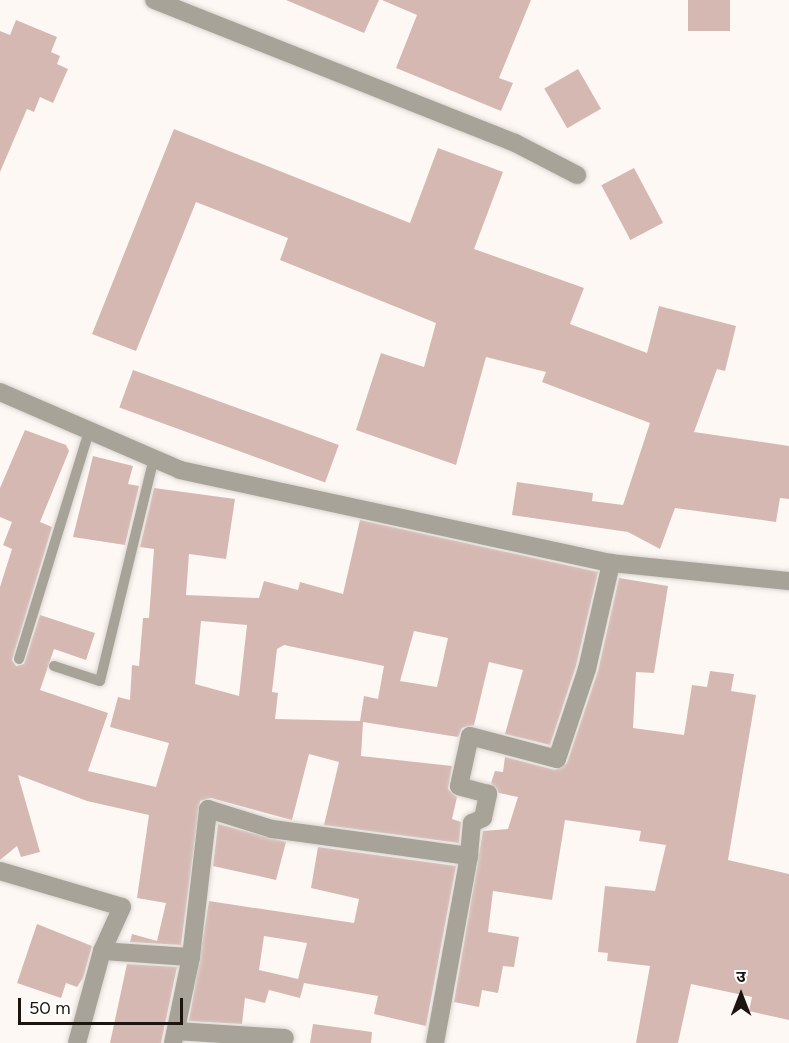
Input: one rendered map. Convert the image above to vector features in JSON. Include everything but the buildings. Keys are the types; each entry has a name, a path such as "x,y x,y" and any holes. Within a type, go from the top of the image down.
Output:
{"street":[{"path":"154,0 514,143 577,175"},
{"path":"0,392 190,473 611,563 789,581"},
{"path":"435,1043 469,856 472,823 483,818 488,794 459,786 470,736 557,759 587,669 611,563"},
{"path":"285,1038 174,1037 190,957 208,809 272,829 469,856"},
{"path":"0,871 122,908 102,951 77,1043"},
{"path":"102,951 190,957"}],"lane":[{"path":"19,659 89,431"},
{"path":"54,666 100,681 154,457"}]}
